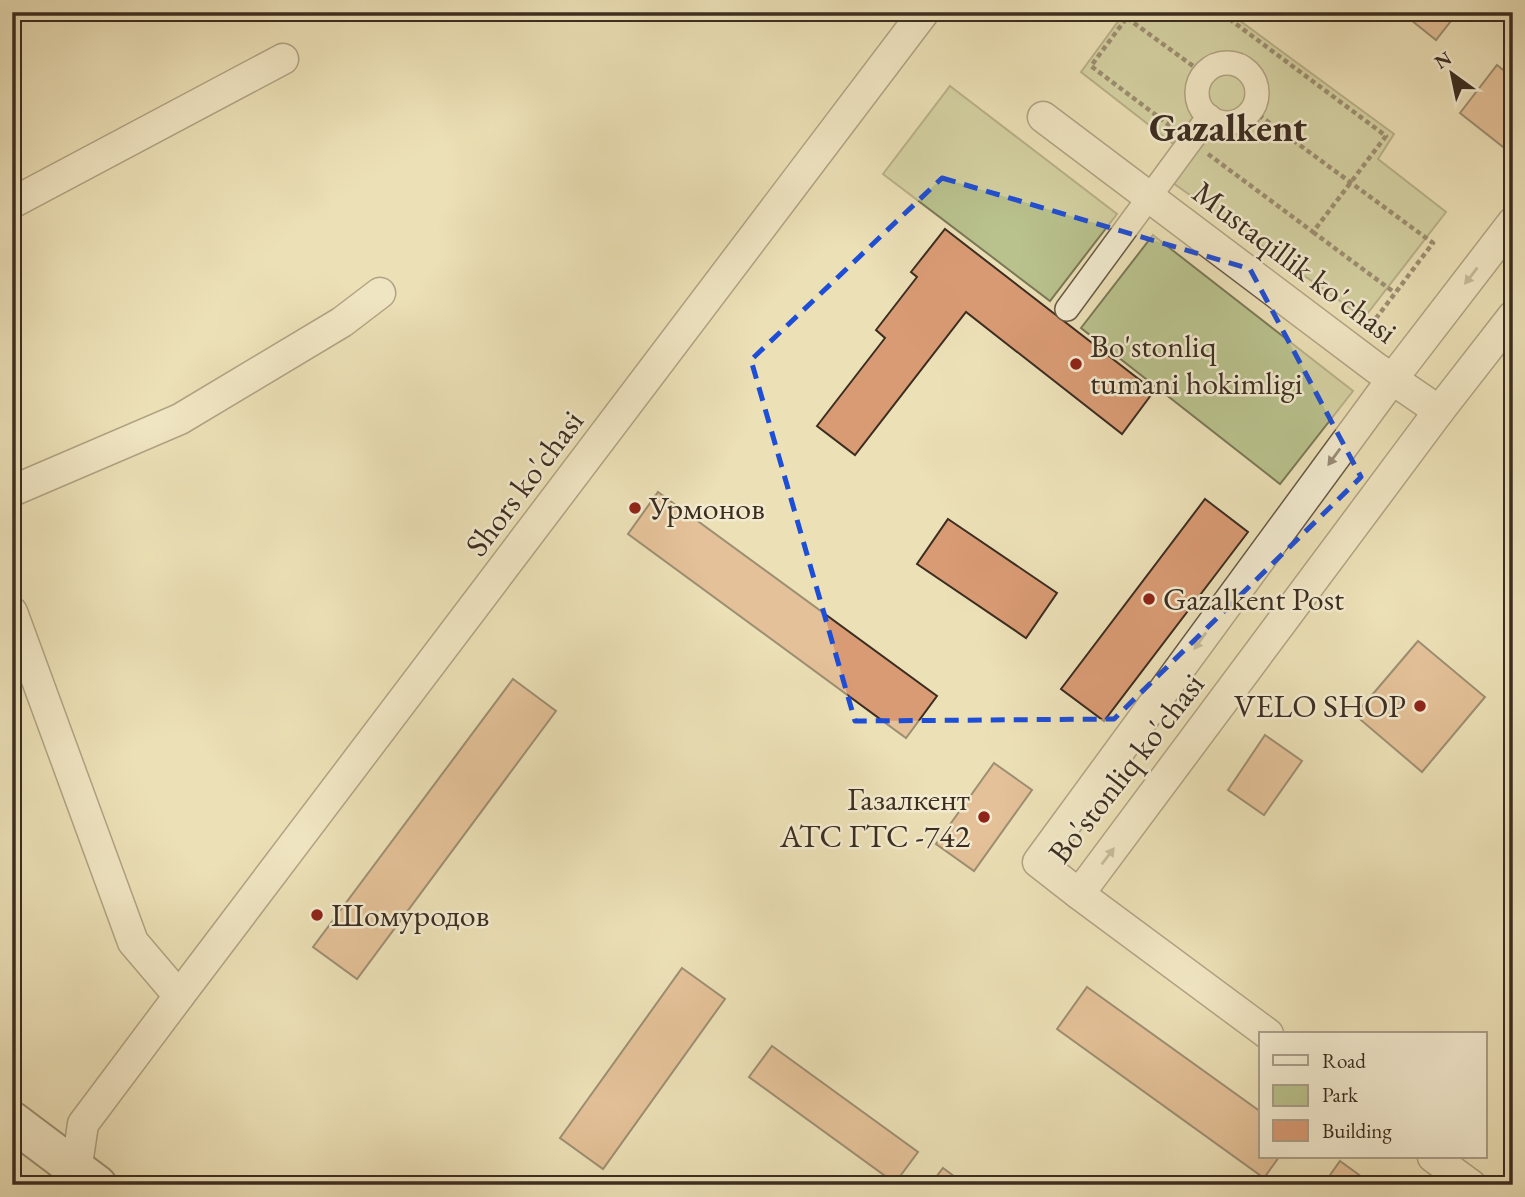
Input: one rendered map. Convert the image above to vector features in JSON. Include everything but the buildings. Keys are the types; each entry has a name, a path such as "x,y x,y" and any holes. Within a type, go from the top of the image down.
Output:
{"main road":[{"path":"12,1122 82,1180"}],"street":[{"name":"Shors ko'chasi","path":"82,1180 83,1124 924,12"},
{"path":"12,203 283,59"},
{"path":"1227,62 1245,68 1256,83 1256,102 1252,110 1245,118 1235,122 1225,123 1209,116 1200,106 1197,96 1198,85 1209,68 1227,62"},
{"path":"1067,309 1209,116"},
{"name":"Mustaqillik ko'chasi","path":"1043,117 1439,411"},
{"name":"Bo'stonliq ko'chasi","path":"1513,222 1393,378 1038,862 1079,894 1439,411 1513,316"},
{"path":"12,491 180,419 342,322 380,293"},
{"path":"12,612 133,942 179,996"},
{"path":"1079,894 1265,1032"},
{"path":"1434,1158 1471,1185"}],"path":[{"path":"1131,12 1091,66 1395,292"},
{"path":"1220,12 1386,136 1313,233"},
{"path":"1127,18 1204,74"},
{"path":"1252,110 1433,243 1374,321"}],"highlighted area":[{"path":"942,178 1250,269 1361,477 1114,719 855,721 751,360"}],"green space":[{"path":"1125,12 1228,12 1394,134 1378,159 1446,212 1364,318 1173,183 1190,157 1081,72"},
{"path":"950,86 1117,214 1050,301 883,174"},
{"path":"1153,235 1353,391 1280,484 1081,328"}],"place":[{"name":"Bo'stonliq tumani hokimligi","path":"1076,364"},
{"name":"Урмонов","path":"635,508"},
{"name":"Gazalkent Post","path":"1149,599"},
{"name":"VELO SHOP","path":"1420,706"},
{"name":"Газалкент АТС ГТС -742","path":"984,817"},
{"name":"Шомуродов","path":"317,915"}],"district":[{"name":"Gazalkent","path":"1228,127"}]}
